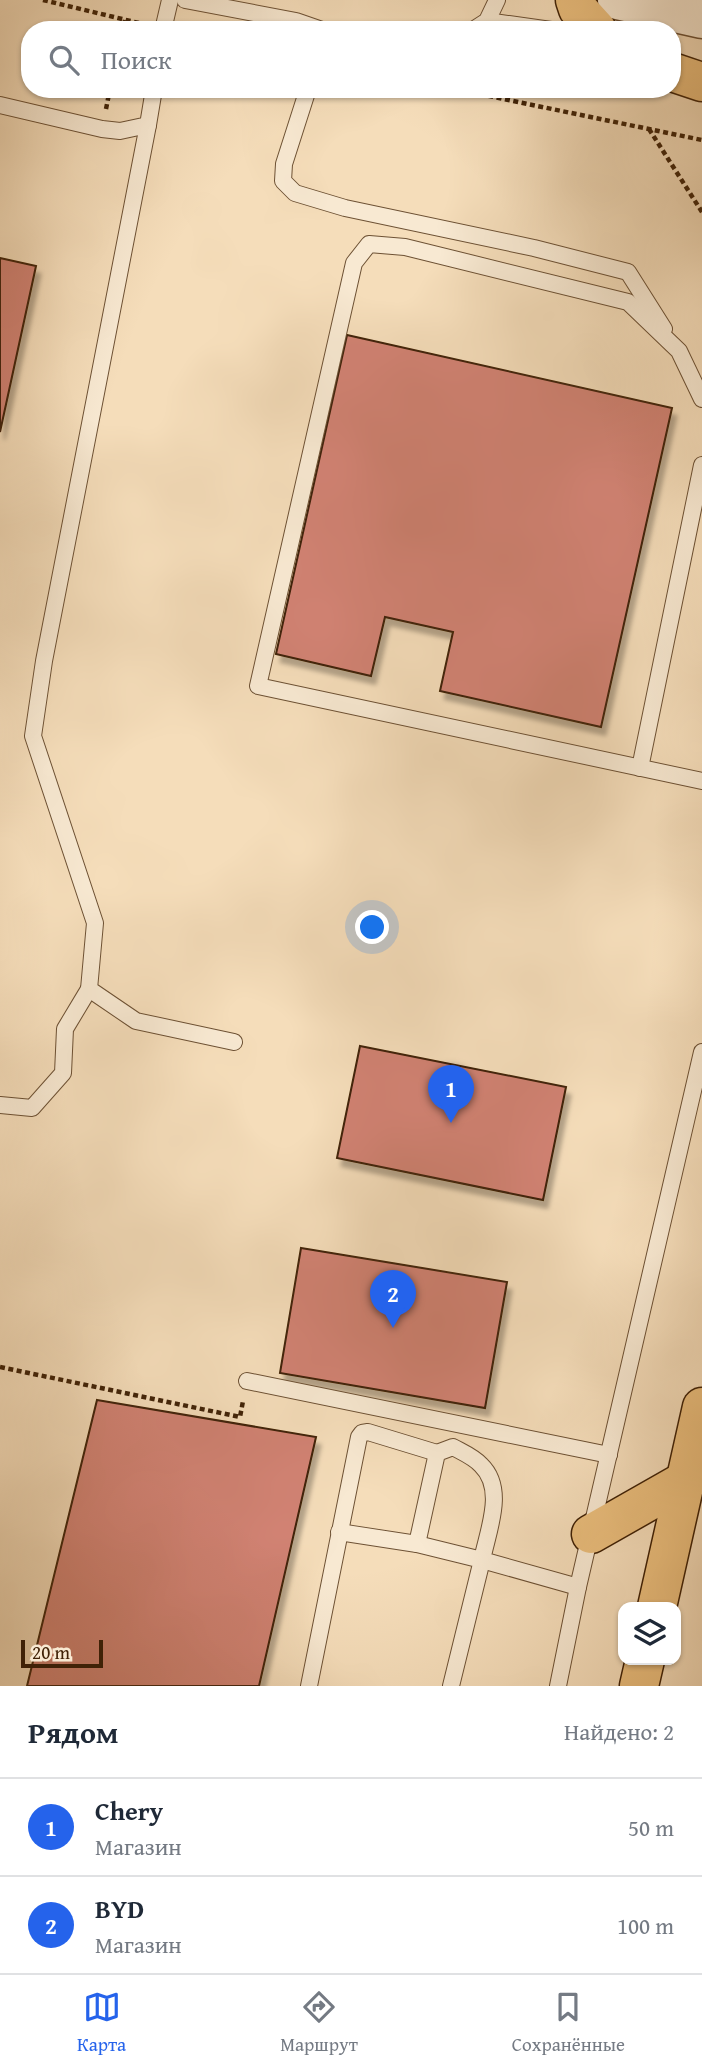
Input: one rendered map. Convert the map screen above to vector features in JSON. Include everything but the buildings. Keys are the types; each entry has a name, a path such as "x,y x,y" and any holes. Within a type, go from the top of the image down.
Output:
{"main road":[{"path":"575,0 578,9 589,21"},
{"path":"681,75 702,82"},
{"path":"658,1602 702,1407"},
{"path":"591,1534 686,1480"},
{"path":"639,1686 644,1665"}],"street":[{"path":"617,0 702,19"}],"lane":[{"path":"165,21 170,0"},
{"path":"185,0 296,21"},
{"path":"483,21 497,0"},
{"path":"0,1105 32,1108 63,1073 65,1029 89,989 95,923 33,736 44,661 152,98"},
{"path":"305,98 284,164 283,181 295,193 345,208 534,248 628,272 679,351 702,399"},
{"path":"0,105 102,129 120,131 148,125"},
{"path":"679,351 628,302 405,247 369,244 354,263 258,687 702,781"},
{"path":"640,768 702,466"},
{"path":"89,989 136,1021 234,1042"},
{"path":"558,1686 578,1587 702,1052"},
{"path":"247,1381 609,1455"},
{"path":"309,1686 359,1437 368,1432 436,1453 453,1447 482,1465 491,1480 495,1496 451,1686"},
{"path":"417,1544 436,1453"},
{"path":"339,1532 417,1544 578,1587"}],"path":[{"path":"43,0 129,21"},
{"path":"498,98 702,140"},
{"path":"648,129 702,212"},
{"path":"0,1367 240,1417 247,1381"}],"place":[{"name":"Chery","path":"451,1123"},
{"name":"BYD","path":"393,1328"}]}
